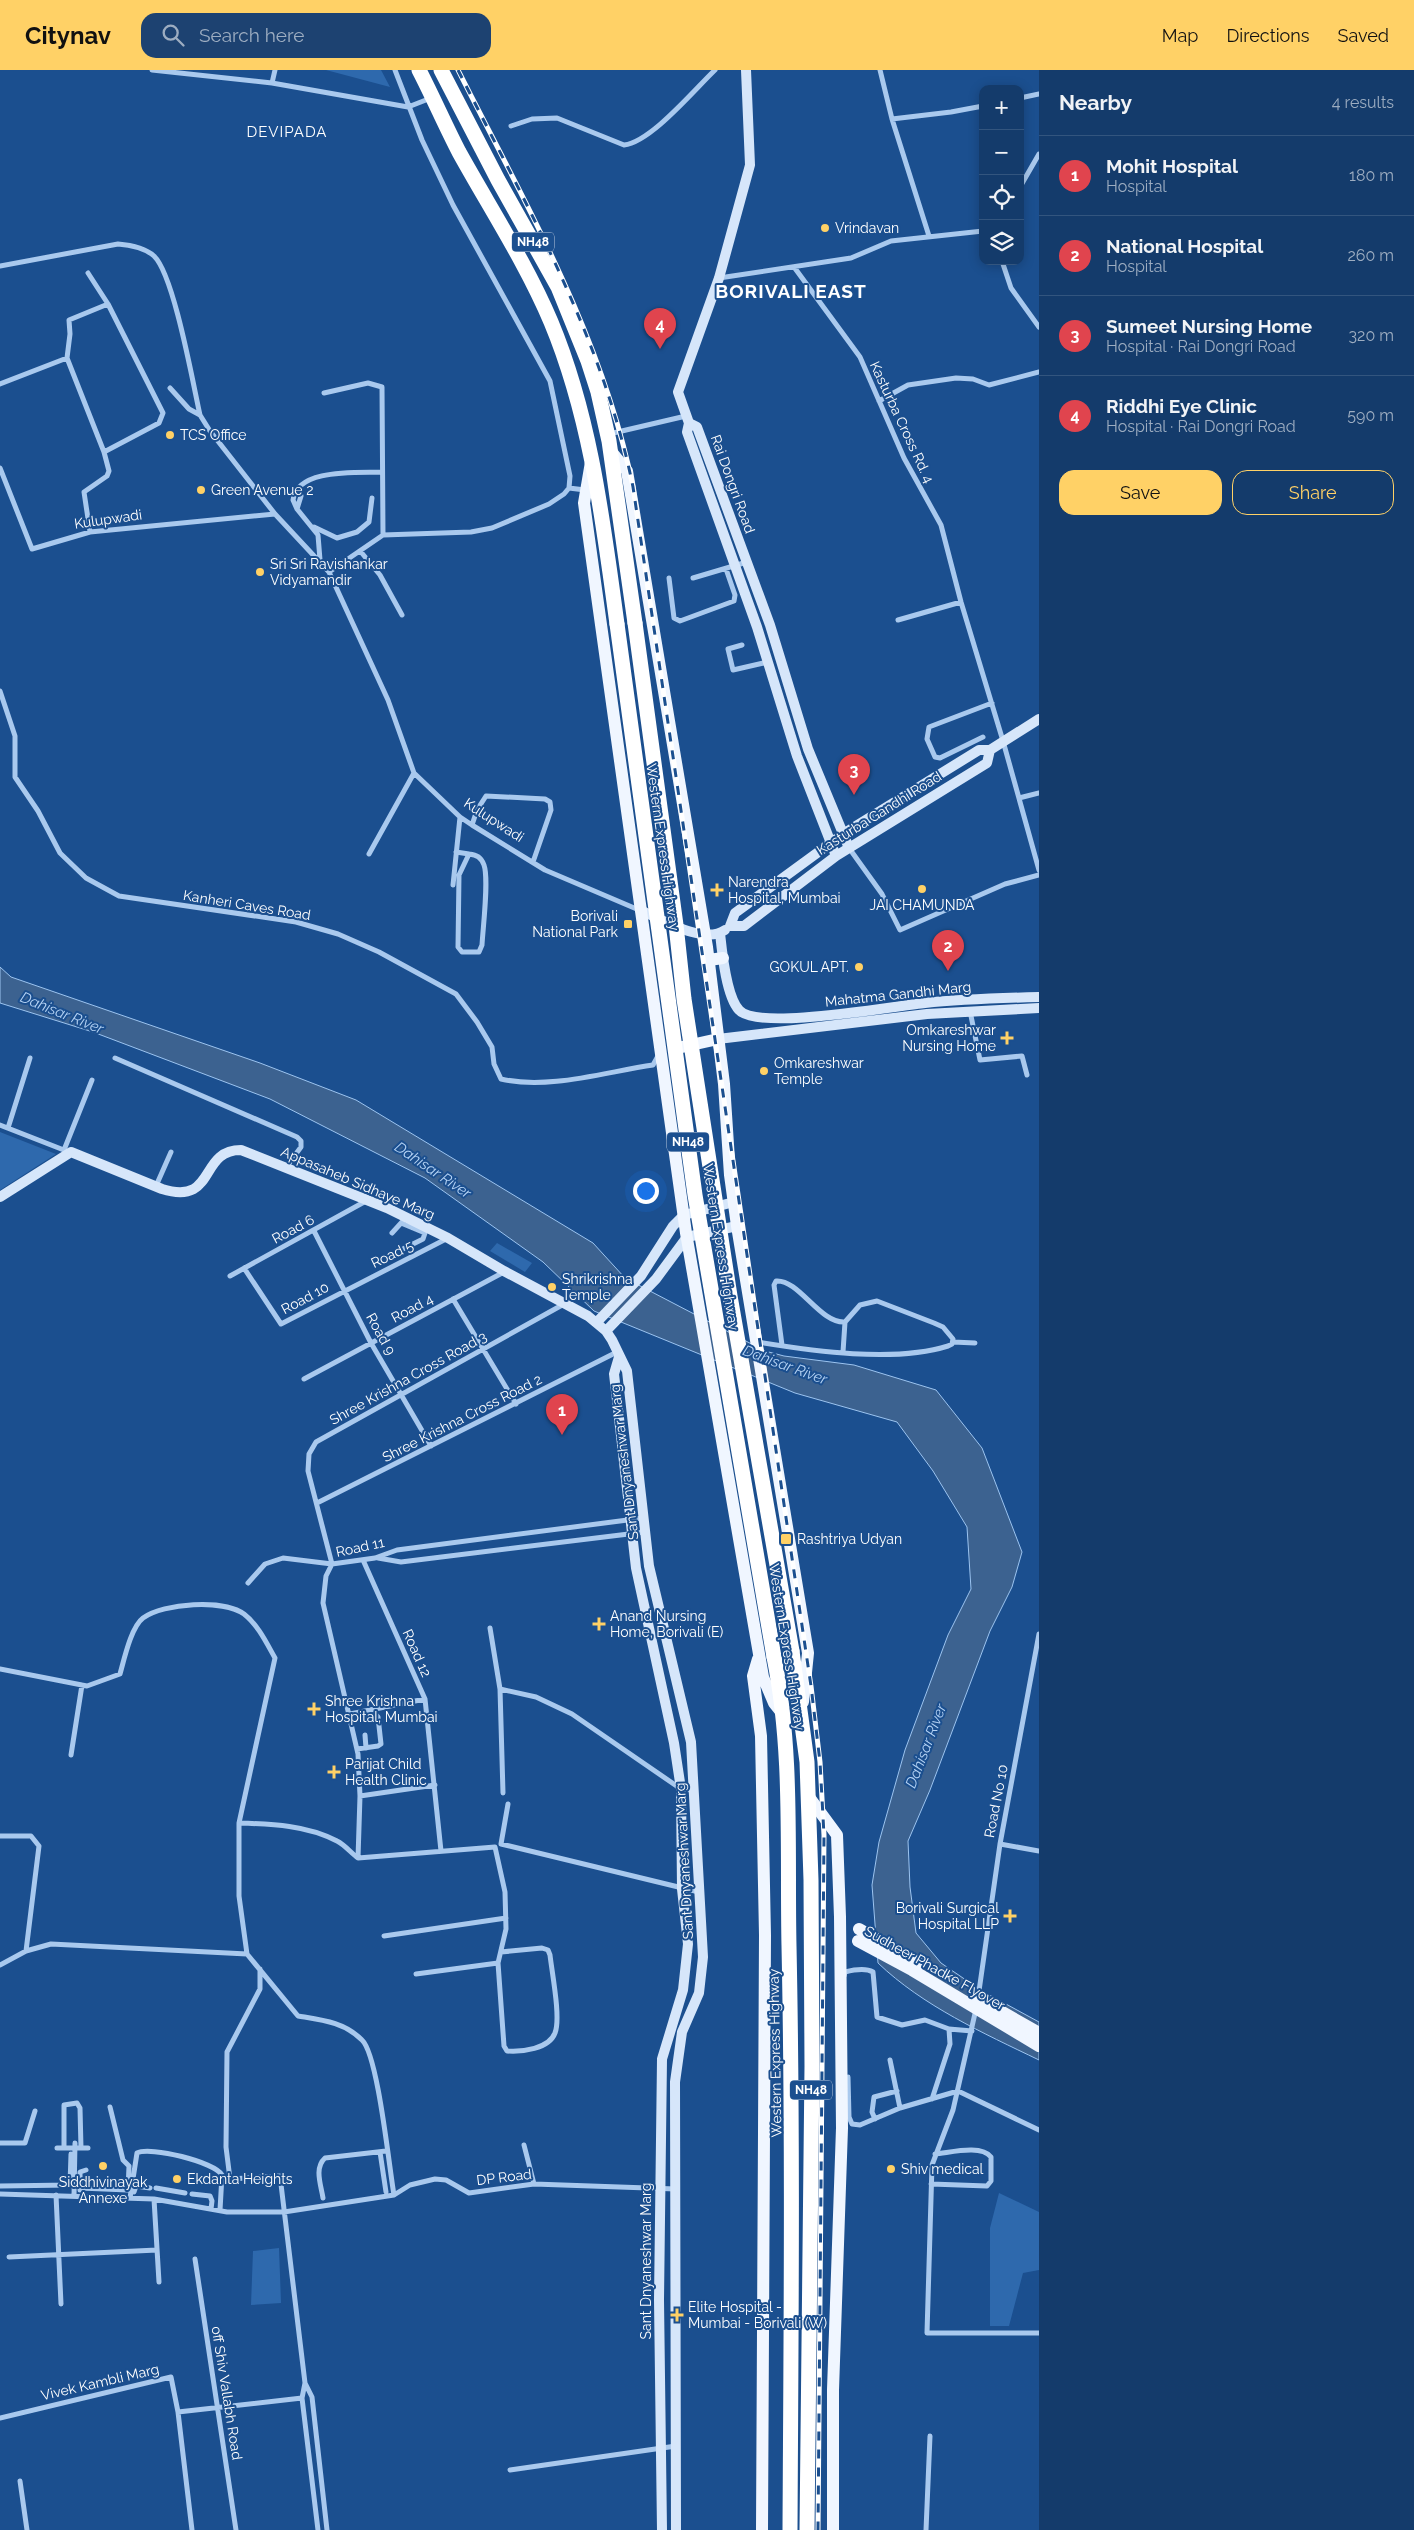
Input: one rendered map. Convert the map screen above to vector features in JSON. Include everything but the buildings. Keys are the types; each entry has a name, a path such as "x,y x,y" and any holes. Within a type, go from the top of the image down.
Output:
{"highway":[{"name":"Western Express Highway","path":"419,70 458,150 539,296 551,323 584,422 592,457 617,624 695,1195 766,1655 782,1713 788,1806 792,2069 790,2530"},
{"name":"Western Express Highway","path":"441,70 498,180 558,287 572,317 598,392 608,435 674,906 684,999 728,1287 802,1714 809,1797 812,2066 807,2530"}],"main road":[{"path":"610,450 627,471 709,960 737,1226 808,1653 802,1714"},
{"path":"592,457 584,503 686,1237 766,1655 753,1676 761,1736 765,1935 762,2530"},
{"path":"709,960 723,958"},
{"path":"660,1051 718,1040"},
{"path":"697,1294 755,1339"},
{"path":"809,1797 837,1835 840,1917 842,2128 832,2530"},
{"name":"Sudheer Phadke Flyover","path":"840,1917 859,1935 912,1970 1039,2046"},
{"name":"Sudheer Phadke Flyover","path":"840,1937 859,1935 1039,2032"}],"street":[{"path":"152,70 272,83 408,107 432,97"},
{"path":"272,83 274,70"},
{"path":"329,572 361,552 383,535 471,532 492,528 549,504 564,494 569,488 570,476 550,381 453,205 408,107 395,70"},
{"path":"511,126 532,118 557,118 624,145 633,144 648,134 715,70"},
{"name":"Rai Dongri Road","path":"746,70 750,165 719,278 678,392 687,419 697,427 773,636 808,749 850,848"},
{"path":"880,70 892,119 929,236"},
{"path":"1024,97 1039,94"},
{"path":"892,119 979,107"},
{"path":"1024,180 1039,154"},
{"path":"719,278 851,258 891,240 979,231"},
{"path":"0,266 118,244 133,246 154,256 166,279 178,314 200,415"},
{"path":"1003,265 1011,288 1039,327"},
{"name":"Kasturba Cross Rd. 4","path":"794,267 860,358 904,458 941,525 960,602 1003,740 1039,870"},
{"path":"88,273 108,304 163,413 159,423 104,452"},
{"path":"90,532 84,492 107,476 108,471 104,452 67,358 70,334 69,320 108,304"},
{"path":"0,384 67,358"},
{"path":"879,401 908,384 956,378 973,379 989,386 1039,372"},
{"path":"324,393 368,383 382,387 383,535"},
{"name":"Kulupwadi","path":"170,388 189,409 200,415 210,431 275,514 329,572 388,700 414,773 460,817 534,862 686,930 706,941 730,926"},
{"path":"608,435 687,419 687,432 731,567 761,640 797,756 836,856"},
{"name":"Kulupwadi","path":"0,468 32,549 90,532 275,514"},
{"path":"320,561 318,535 314,527 297,510 293,500 297,487 308,479 321,476 382,472"},
{"path":"569,488 585,490"},
{"path":"297,510 301,496"},
{"path":"314,527 337,538 357,532 369,522 372,498"},
{"path":"361,552 380,575 402,615"},
{"path":"693,578 747,562"},
{"path":"668,578 674,618 680,620 734,600 735,594 731,567"},
{"path":"898,620 960,602"},
{"path":"761,640 773,636"},
{"path":"742,645 728,649 733,670 768,662"},
{"path":"777,693 790,690"},
{"name":"Kanheri Caves Road","path":"0,692 15,736 16,777 38,811 60,853 86,878 120,896 296,922 338,934 379,952 456,994 477,1022 492,1047 494,1064 501,1079 531,1084 653,1065 660,1051"},
{"path":"983,737 940,758 935,757 926,734 929,727 992,703"},
{"name":"Kasturba Gandhi Road","path":"730,926 744,926 836,856 988,762 990,750 1003,740 1039,719"},
{"path":"730,926 735,913 830,843 980,750 990,750"},
{"path":"370,854 414,773"},
{"path":"1019,798 1039,794"},
{"path":"472,825 477,810 486,796 546,799 550,802 551,810 534,862"},
{"path":"453,885 460,817"},
{"path":"850,848 882,894 900,930 1004,884 1039,875"},
{"path":"456,852 476,855 481,859 485,871 482,945 479,952 462,952 458,947 459,875 469,854"},
{"path":"720,933 723,958"},
{"name":"Mahatma Gandhi Marg","path":"723,958 732,997 738,1010 747,1017 761,1019 821,1016 925,1002 1039,997"},
{"path":"718,1040 833,1024 970,1010 1039,1008"},
{"path":"970,1010 980,1060 1018,1055 1024,1059 1027,1075"},
{"path":"8,1128 30,1058"},
{"path":"115,1058 297,1138 301,1141 300,1147 287,1166"},
{"path":"0,1205 70,1152 92,1080"},
{"path":"0,1125 70,1152"},
{"name":"Appasaheb Sidhaye Marg","path":"70,1152 177,1194 199,1187 219,1156 229,1150 241,1150 287,1166 366,1201 403,1220 448,1238 504,1271 567,1303 597,1322 606,1331 618,1355"},
{"path":"0,1197 70,1152"},
{"path":"156,1186 170,1152"},
{"name":"Road 6","path":"230,1276 314,1232 366,1201"},
{"path":"597,1322 644,1270 673,1226 684,1214 734,1202"},
{"path":"392,1233 403,1220 425,1234 423,1239 403,1249"},
{"path":"606,1331 656,1279 686,1237 737,1226"},
{"name":"Road 9","path":"314,1232 372,1343 403,1394 431,1446"},
{"name":"Road 5","path":"345,1290 448,1238"},
{"path":"414,1244 420,1252"},
{"name":"Road 10","path":"244,1268 281,1324 345,1290"},
{"name":"Road 4","path":"304,1379 504,1271"},
{"path":"782,1345 774,1290 776,1281 787,1282 835,1322 845,1322"},
{"path":"453,1299 516,1404"},
{"path":"843,1352 845,1322 860,1305 877,1301 943,1327 952,1336 953,1342"},
{"name":"Shree Krishna Cross Road 3","path":"332,1564 308,1471 309,1454 316,1442 567,1303"},
{"path":"755,1339 782,1345 843,1352 923,1353 948,1346 953,1342 975,1343"},
{"name":"Shree Krishna Cross Road 2","path":"316,1503 618,1355"},
{"name":"Sant Dnyaneshwar Marg","path":"618,1355 627,1371 649,1566 691,1742 694,1790 702,1966 698,1992 682,2032 675,2082 676,2530"},
{"name":"Sant Dnyaneshwar Marg","path":"618,1355 614,1374 636,1568 674,1743 681,1789 682,1889 688,1944 683,1990 662,2059 659,2189 662,2530"},
{"name":"Road 11","path":"358,1858 360,1796 357,1749 323,1603 326,1576 332,1564 375,1558 397,1550 644,1518"},
{"path":"375,1558 401,1562 646,1532"},
{"path":"248,1583 265,1564 283,1558 332,1564"},
{"name":"Road 12","path":"363,1560 425,1699 441,1851"},
{"path":"0,1668 87,1686 120,1674 131,1637 142,1618 168,1608 214,1604 243,1613 261,1632 275,1658 239,1823 239,1896 247,1954 298,2016 337,2023 364,2041 379,2091 386,2151 394,2195"},
{"path":"490,1628 500,1689 503,1793"},
{"name":"Road No 10","path":"1039,1634 1000,1844 973,2029 953,2110 932,2165 927,2333 1039,2334"},
{"path":"1032,1669 1039,1671"},
{"path":"71,1755 82,1685"},
{"path":"500,1689 536,1697 572,1714 681,1789 694,1790"},
{"path":"350,1714 425,1699"},
{"path":"357,1749 381,1744 378,1717 376,1715 366,1716"},
{"path":"365,1735 366,1748"},
{"path":"360,1796 435,1785"},
{"path":"508,1804 501,1844 699,1892"},
{"path":"239,1823 281,1825 313,1832 338,1841 358,1858 495,1847 505,1892 506,1918 498,1963 504,2046 507,2051 537,2048 547,2043 555,2032 557,2019 548,1950 542,1948 501,1952"},
{"path":"0,1836 31,1836 39,1846 26,1951"},
{"path":"1000,1844 1039,1851"},
{"path":"384,1936 506,1918"},
{"path":"0,1965 26,1951 51,1944 247,1954"},
{"path":"416,1974 498,1963"},
{"path":"260,1969 260,1989 228,2052 226,2147 230,2179 280,2176 305,2383 302,2398 318,2530"},
{"path":"973,2029 949,2029 924,2020 902,2025 877,2017 873,1972 869,1970 845,1972 850,2121 856,2125 900,2108 958,2091 1039,2130"},
{"path":"932,2099 950,2044 949,2029"},
{"path":"890,2060 900,2108"},
{"path":"875,2119 872,2104 874,2097 897,2091"},
{"path":"64,2148 64,2105 77,2103 80,2108 75,2196"},
{"path":"110,2107 122,2160 129,2166 130,2195"},
{"path":"0,2143 25,2143 35,2111"},
{"path":"524,2145 534,2184"},
{"path":"57,2148 77,2146 88,2148"},
{"path":"130,2195 137,2153 151,2150 197,2161 220,2172 222,2176 220,2210"},
{"path":"323,2198 319,2172 321,2162 325,2158 386,2151"},
{"path":"931,2184 987,2186 991,2181 991,2157 986,2152 972,2151 935,2154"},
{"path":"329,2204 384,2193 380,2152"},
{"path":"71,2154 70,2185 75,2196"},
{"path":"75,2196 80,2188 80,2172 86,2170"},
{"name":"DP Road","path":"130,2195 220,2210 284,2212 394,2195 410,2185 435,2179 446,2180 469,2193 534,2184 676,2189"},
{"path":"0,2186 70,2185"},
{"path":"0,2194 120,2197 130,2195 135,2186 185,2193"},
{"path":"80,2188 119,2190 130,2195"},
{"path":"119,2190 120,2197"},
{"path":"170,2202 171,2191"},
{"path":"192,2194 210,2196 212,2201 211,2209"},
{"path":"56,2195 61,2304"},
{"path":"154,2199 159,2282"},
{"path":"9,2257 157,2250"},
{"name":"off Shiv Vallabh Road","path":"195,2259 236,2530"},
{"name":"Vivek Kambli Marg","path":"0,2418 171,2377 178,2412 192,2530"},
{"path":"305,2383 312,2396 327,2530"},
{"path":"178,2412 302,2398"},
{"path":"926,2530 930,2436"},
{"path":"510,2470 676,2446"},
{"path":"20,2481 27,2530"}],"shaded area":[{"path":"326,70 381,70 390,87"},
{"path":"0,1132 56,1154 0,1190"},
{"path":"497,1243 532,1263 525,1272 490,1251"},
{"path":"999,2193 1039,2212 1039,2270 1023,2273 1009,2326 990,2326 990,2228"},
{"path":"279,2248 281,2303 251,2305 253,2251"}],"water":[{"name":"Dahisar River","path":"0,967 11,977 260,1063 356,1100 593,1243 625,1278 765,1351 784,1356 854,1365 936,1390 982,1448 1022,1552 1012,1587 990,1631 930,1790 908,1841 910,1887 916,1933 941,1963 982,1991 1039,2022 1039,2060 954,2018 914,1992 878,1963 872,1885 879,1842 905,1750 948,1635 971,1589 967,1527 933,1471 897,1422 795,1393 594,1311 543,1262 425,1178 270,1099 93,1032 0,1003"}],"railway":[{"path":"458,70 560,273 582,325 603,378 620,432 633,487 811,1686 820,1762 824,1835 818,2530"}],"place":[{"name":"Vrindavan","path":"825,228"},
{"name":"Riddhi Eye Clinic","path":"660,349"},
{"name":"TCS Office","path":"170,435"},
{"name":"Green Avenue 2","path":"201,490"},
{"name":"Sri Sri Ravishankar Vidyamandir","path":"260,572"},
{"name":"Sumeet Nursing Home","path":"854,795"},
{"name":"JAI CHAMUNDA","path":"922,889"},
{"name":"Narendra Hospital, Mumbai","path":"717,890"},
{"name":"Borivali National Park","path":"628,924"},
{"name":"GOKUL APT.","path":"859,967"},
{"name":"National Hospital","path":"948,971"},
{"name":"Omkareshwar Nursing Home","path":"1007,1038"},
{"name":"Omkareshwar Temple","path":"764,1071"},
{"name":"Shrikrishna Temple","path":"552,1287"},
{"name":"Mohit Hospital","path":"562,1435"},
{"name":"Rashtriya Udyan","path":"786,1539"},
{"name":"Anand Nursing Home, Borivali (E)","path":"599,1624"},
{"name":"Shree Krishna Hospital, Mumbai","path":"314,1709"},
{"name":"Parijat Child Health Clinic","path":"334,1772"},
{"name":"Borivali Surgical Hospital LLP","path":"1010,1916"},
{"name":"Siddhivinayak Annexe","path":"103,2166"},
{"name":"Shiv medical","path":"891,2169"},
{"name":"Ekdanta Heights","path":"177,2179"},
{"name":"Elite Hospital - Mumbai - Borivali (W)","path":"677,2315"}],"district":[{"name":"DEVIPADA","path":"287,132"},
{"name":"BORIVALI EAST","path":"791,291"}]}
